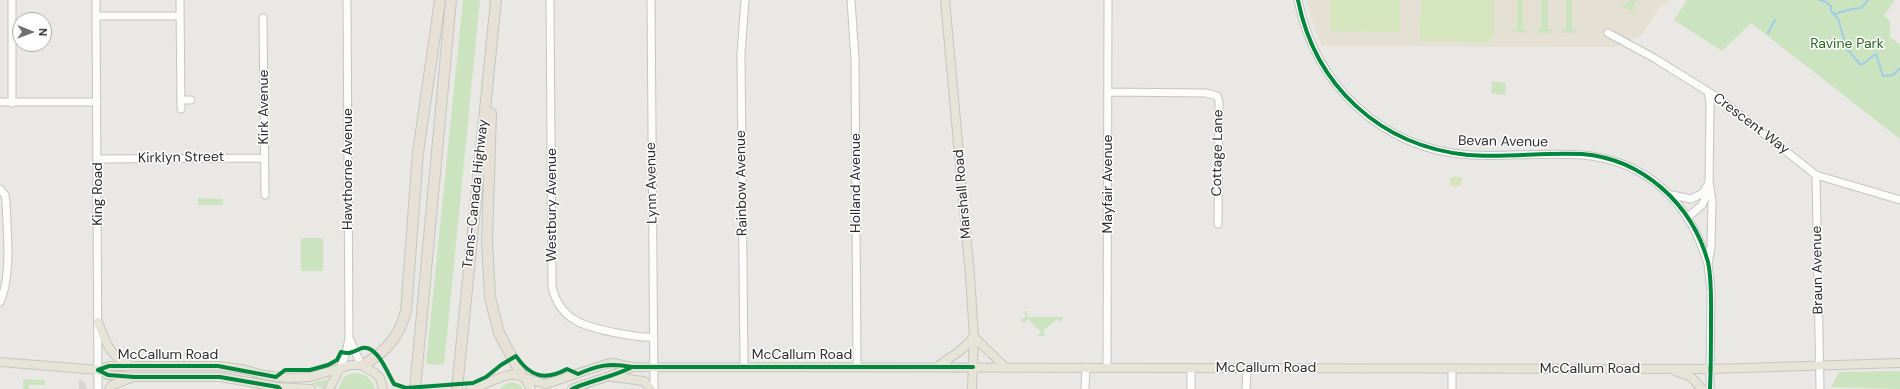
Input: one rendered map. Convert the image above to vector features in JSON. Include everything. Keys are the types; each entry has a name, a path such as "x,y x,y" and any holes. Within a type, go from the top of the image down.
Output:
{"highway":[{"path":"362,365 377,357 392,343 402,324 407,304 418,153 440,0"},
{"path":"415,389 451,0"},
{"name":"Trans-Canada Highway","path":"457,389 496,0"},
{"path":"493,35 487,225 488,286 492,309 499,333 523,377"}],"main road":[{"name":"Marshall Road","path":"945,0 970,275 974,337 972,389"},
{"path":"98,322 112,354 132,366"},
{"path":"938,366 960,352 974,337 1005,367"},
{"name":"McCallum Road","path":"0,362 98,370 108,375 134,377 220,377 278,387 311,389"},
{"name":"McCallum Road","path":"500,377 513,374 546,384 613,363 632,367 938,366 1711,369 1900,362"},
{"name":"McCallum Road","path":"98,370 109,366 218,366 242,369 264,376 287,378 310,377 362,365"},
{"path":"362,365 375,373 391,389"},
{"name":"McCallum Road","path":"572,389 595,380 617,374 632,367"},
{"path":"329,389 340,369"},
{"path":"1671,369 1691,377 1702,389"},
{"path":"609,376 644,381 651,389"},
{"path":"109,389 112,385 134,377"},
{"path":"473,388 500,377"},
{"path":"493,389 500,377"},
{"path":"523,377 531,389"},
{"path":"380,378 383,389"}],"street":[{"path":"12,0 12,103"},
{"name":"King Road","path":"96,0 98,389"},
{"path":"180,0 181,109"},
{"name":"Hawthorne Avenue","path":"340,369 349,338 347,0"},
{"name":"Westbury Avenue","path":"550,0 552,286 554,297 567,315 578,323 595,329 654,337"},
{"name":"Lynn Avenue","path":"651,0 654,389"},
{"name":"Rainbow Avenue","path":"744,366 741,54 745,0"},
{"name":"Holland Avenue","path":"851,0 855,83 857,367"},
{"name":"Mayfair Avenue","path":"1107,367 1108,0"},
{"name":"Bevan Avenue","path":"1298,0 1304,27 1312,46 1336,86 1362,112 1393,133 1425,146 1451,153 1470,155 1574,154 1601,157 1638,171 1669,193 1688,217 1701,242 1708,264"},
{"path":"96,16 180,16"},
{"name":"Kirk Avenue","path":"263,18 265,195"},
{"name":"Crescent Way","path":"1608,33 1654,58 1726,104 1816,175 1900,200"},
{"name":"Cottage Lane","path":"1108,92 1206,92 1217,96 1219,101 1218,224"},
{"path":"1688,217 1702,205 1707,196 1709,182 1710,103 1708,92"},
{"path":"181,100 191,100"},
{"path":"0,102 97,102"},
{"name":"Kirklyn Street","path":"98,159 264,158"},
{"name":"Braun Avenue","path":"1816,175 1821,365 1820,389"},
{"path":"1669,193 1680,198 1691,199 1704,193 1709,182"},
{"path":"1709,182 1712,200 1712,247 1708,264 1711,289 1710,389"},
{"path":"0,189 5,195 6,202 7,264 5,286 0,302"},
{"name":"Hawthorne Avenue","path":"349,338 354,352 362,365"},
{"path":"1085,389 1086,367"},
{"path":"1191,389 1192,368"},
{"path":"1246,389 1247,368"},
{"path":"1452,368 1452,389"}],"shaded area":[{"path":"1307,0 1670,0 1666,5 1662,3 1642,35 1616,47 1322,46 1312,21"},
{"path":"79,379 84,382 87,389 79,389"}],"green space":[{"path":"463,0 480,0 444,365 426,364"},
{"path":"1331,0 1400,0 1400,32 1330,31"},
{"path":"1421,0 1494,0 1494,36 1489,42 1422,41 1420,39"},
{"path":"1517,0 1523,0 1523,29 1528,30 1526,33 1512,31 1512,29 1517,29"},
{"path":"1541,0 1548,0 1548,29 1552,29 1551,33 1538,33 1536,31 1541,29"},
{"path":"1566,0 1572,0 1572,29 1577,30 1575,33 1563,33 1561,31 1566,29"},
{"path":"1629,0 1637,0 1632,9 1637,12 1635,13 1621,6 1621,3 1626,5"},
{"name":"Ravine Park","path":"1687,0 1895,0 1884,16 1890,21 1890,37 1900,45 1900,139 1751,23 1722,51 1674,20"},
{"path":"1492,81 1506,83 1505,95 1491,93"},
{"path":"1450,177 1462,177 1461,186 1450,186"},
{"path":"198,198 223,199 223,205 198,205"},
{"path":"301,238 323,238 323,271 301,271"},
{"path":"1025,311 1027,311 1027,317 1062,317 1063,320 1061,322 1057,319 1043,331 1046,336 1038,336 1041,332 1028,319 1024,323 1020,320 1025,317"},
{"path":"1900,371 1900,389 1831,387 1839,372"},
{"path":"352,373 360,373 369,378 375,389 338,389 344,377"},
{"path":"23,379 45,380 45,385 29,385 29,389 23,389"},
{"path":"328,379 324,389 311,383"},
{"path":"512,382 520,385 523,389 500,389 504,385"}],"waterway":[{"path":"1819,0 1826,2 1831,6 1831,11 1838,19 1847,49 1861,65 1876,54 1883,76 1893,75 1900,68"},
{"path":"1834,14 1861,8 1868,0"},
{"path":"1768,33 1775,20"}],"cycle path":[{"path":"1298,0 1307,31 1319,59 1336,84 1356,106 1380,125 1407,139 1436,149 1468,155 1496,156 1582,154 1604,158 1625,165 1644,175 1662,188 1690,221 1708,262 1711,290 1710,389"},
{"path":"98,370 109,366 218,366 276,377 285,370 310,370 328,365 337,360 341,352 350,353 362,348 367,348 377,355 394,384 406,388 473,383 486,377 501,365 516,356 532,373 545,376 559,373 567,369 578,374 598,367 610,365 632,367 973,367"},
{"path":"572,389 632,367"},
{"path":"98,370 108,375 134,377 220,377 278,387 280,389"}]}
